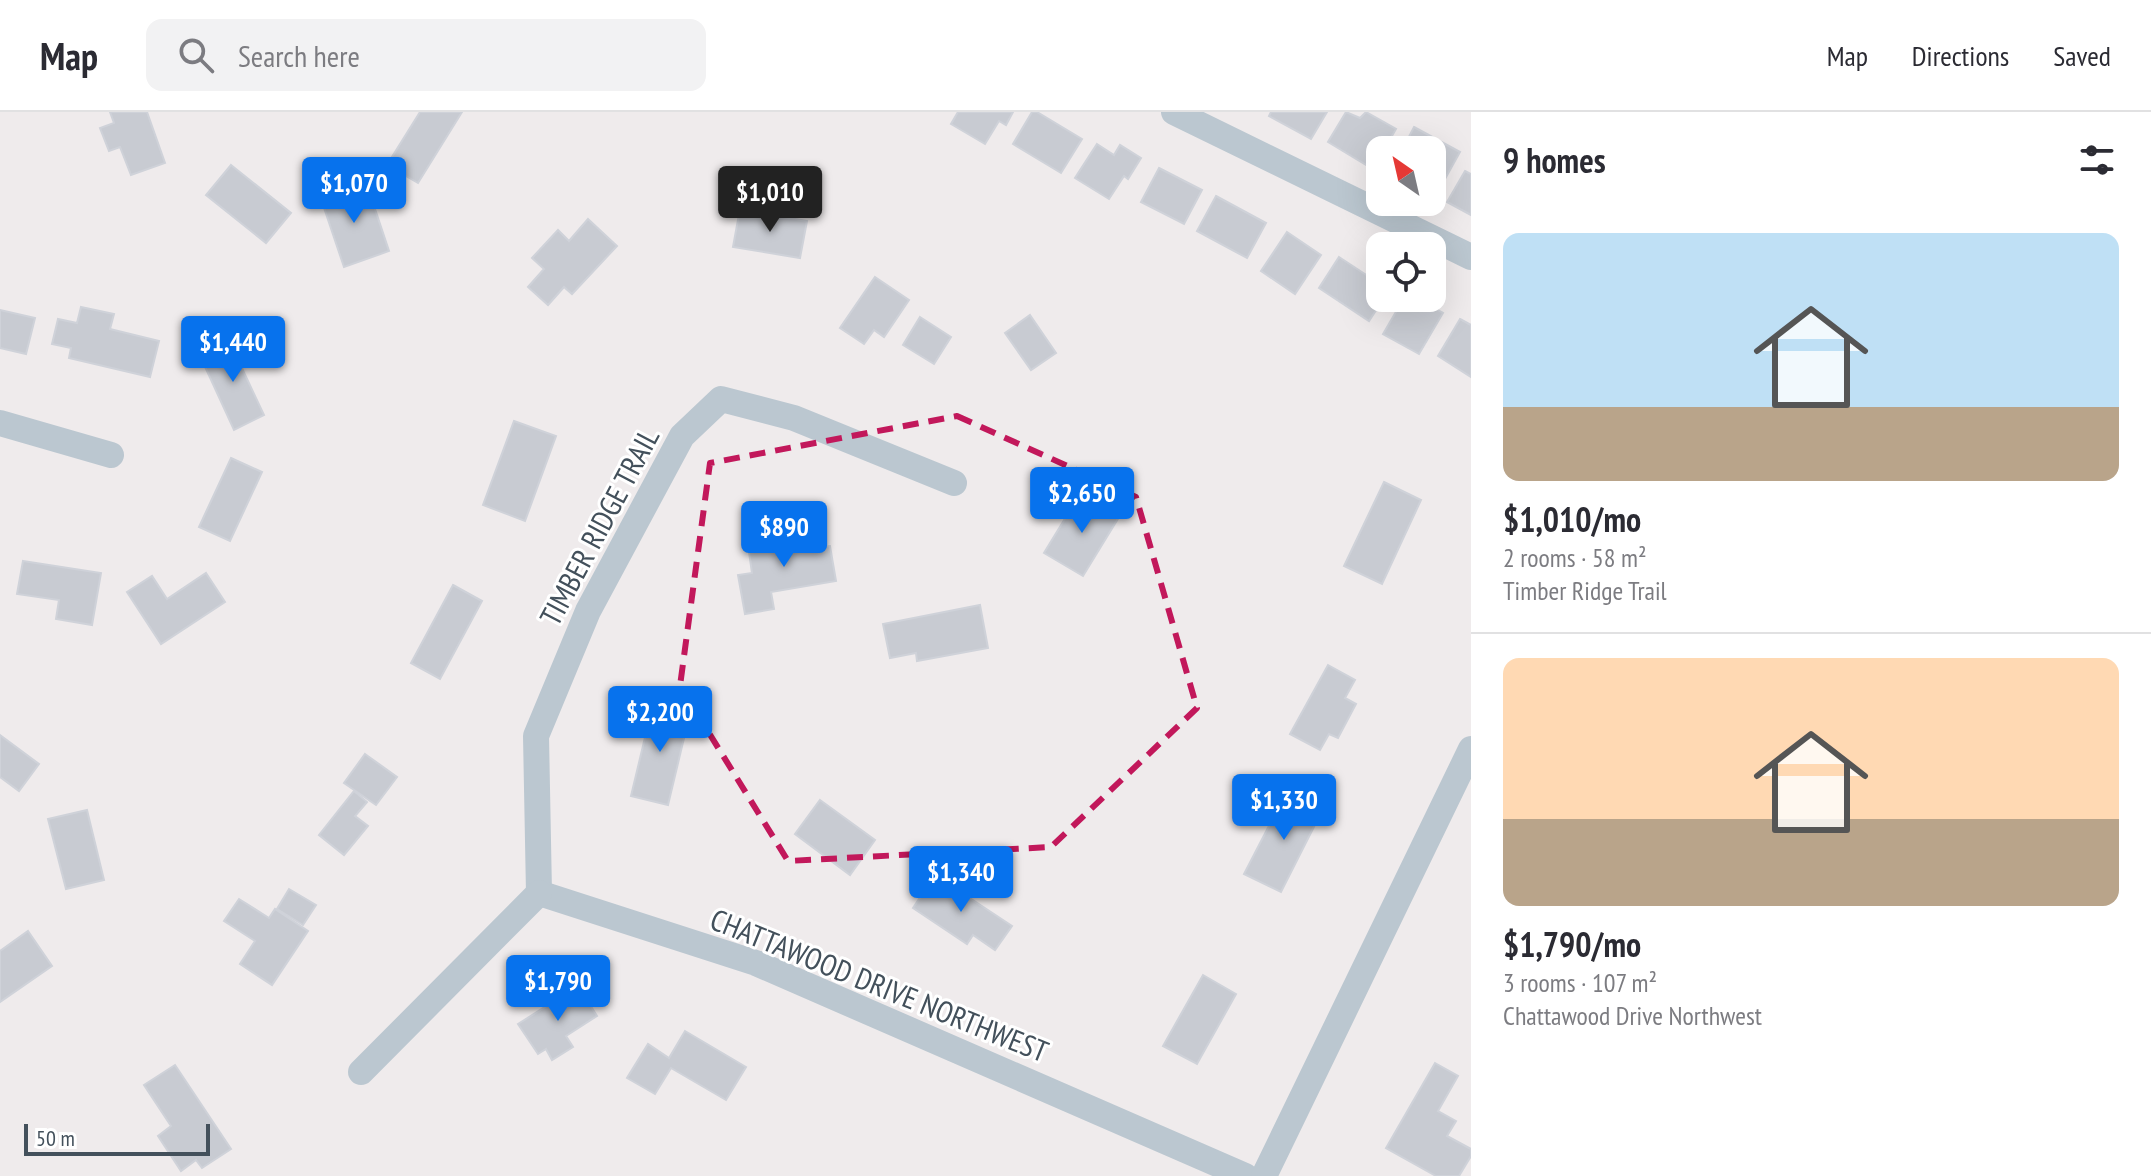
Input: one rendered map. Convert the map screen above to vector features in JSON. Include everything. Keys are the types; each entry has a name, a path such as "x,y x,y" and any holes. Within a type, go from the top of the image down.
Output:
{"street":[{"path":"1174,112 1471,257"},
{"name":"TIMBER RIDGE TRAIL","path":"539,893 536,736 588,611 682,436 721,399 794,418 954,483"},
{"path":"0,423 111,455"},
{"path":"1264,1176 1471,749"},
{"path":"361,1072 539,893"},
{"name":"CHATTAWOOD DRIVE NORTHWEST","path":"539,893 756,963 1245,1176"}],"highlighted area":[{"path":"957,416 1136,497 1197,708 1051,847 788,861 680,686 710,463"}],"building":[{"path":"110,112 147,112 165,163 131,175 120,147 109,151 100,128 114,123"},
{"path":"420,112 462,112 418,183 387,165"},
{"path":"958,112 1013,112 1006,125 999,121 985,144 951,124"},
{"path":"1032,112 1082,139 1061,173 1013,144"},
{"path":"1271,112 1327,112 1311,139 1269,116"},
{"path":"1346,112 1360,118 1366,112 1396,129 1392,136 1366,136 1366,165 1328,142"},
{"path":"1414,127 1431,136 1409,136"},
{"path":"1097,144 1114,155 1120,145 1141,158 1128,179 1124,176 1109,199 1075,178"},
{"path":"1446,144 1460,152 1446,177"},
{"path":"231,165 291,213 266,243 206,195"},
{"path":"1159,168 1202,190 1184,224 1141,202"},
{"path":"1465,171 1471,174 1471,215 1447,202"},
{"path":"346,184 350,197 369,191 389,251 344,267 319,193"},
{"path":"1216,196 1266,223 1247,258 1197,231"},
{"path":"740,209 807,221 800,258 733,247"},
{"path":"588,219 617,246 572,294 564,287 548,305 528,287 544,269 532,258 558,230 569,241"},
{"path":"1287,232 1321,255 1295,294 1261,271"},
{"path":"1339,257 1366,275 1366,312 1375,312 1369,321 1319,288"},
{"path":"875,277 909,300 884,337 874,330 864,344 840,328"},
{"path":"81,307 114,314 110,329 159,341 150,377 69,358 71,348 52,344 58,319 77,323"},
{"path":"0,310 35,318 26,354 0,348"},
{"path":"1396,312 1443,313 1419,354 1383,334"},
{"path":"1030,315 1056,353 1031,370 1005,333"},
{"path":"920,317 951,337 934,364 903,345"},
{"path":"1460,319 1471,325 1471,377 1438,356"},
{"path":"239,340 248,360 240,364 264,415 234,430 201,358"},
{"path":"514,421 556,436 525,521 483,505"},
{"path":"231,458 262,472 230,541 199,527"},
{"path":"1384,482 1421,500 1382,584 1344,566"},
{"path":"1080,494 1119,517 1083,576 1044,553"},
{"path":"819,533 821,547 830,546 836,581 771,592 774,609 745,614 738,575 752,573 748,545"},
{"path":"23,561 101,573 92,625 56,619 59,600 17,594"},
{"path":"206,573 225,602 161,644 127,592 152,576 167,599"},
{"path":"453,585 482,601 440,679 411,663"},
{"path":"980,605 988,648 917,661 916,653 890,658 883,624"},
{"path":"1328,665 1355,680 1345,698 1356,704 1338,738 1329,734 1320,750 1290,734"},
{"path":"653,704 690,713 668,805 631,796"},
{"path":"0,735 39,764 19,791 0,777"},
{"path":"365,754 397,777 376,805 344,783"},
{"path":"354,791 367,802 355,816 368,826 344,855 319,835"},
{"path":"1287,791 1323,809 1281,892 1244,874"},
{"path":"820,800 875,840 850,875 795,834"},
{"path":"87,810 104,880 66,889 48,819"},
{"path":"935,875 1012,926 995,950 973,935 967,944 913,908"},
{"path":"289,889 316,905 303,925 277,909"},
{"path":"239,899 269,918 275,909 308,931 272,985 240,964 255,941 224,921"},
{"path":"28,931 52,966 0,1002 0,951"},
{"path":"1203,975 1236,994 1197,1064 1163,1046"},
{"path":"578,986 597,1016 566,1036 573,1047 552,1060 546,1049 538,1054 518,1024"},
{"path":"685,1031 746,1067 726,1100 671,1068 655,1094 627,1078 648,1044 669,1058"},
{"path":"1435,1063 1458,1076 1438,1111 1456,1121 1447,1136 1471,1149 1471,1156 1459,1176 1436,1176 1386,1148"},
{"path":"175,1065 231,1149 202,1168 196,1160 181,1171 158,1136 171,1126 144,1085"}]}
